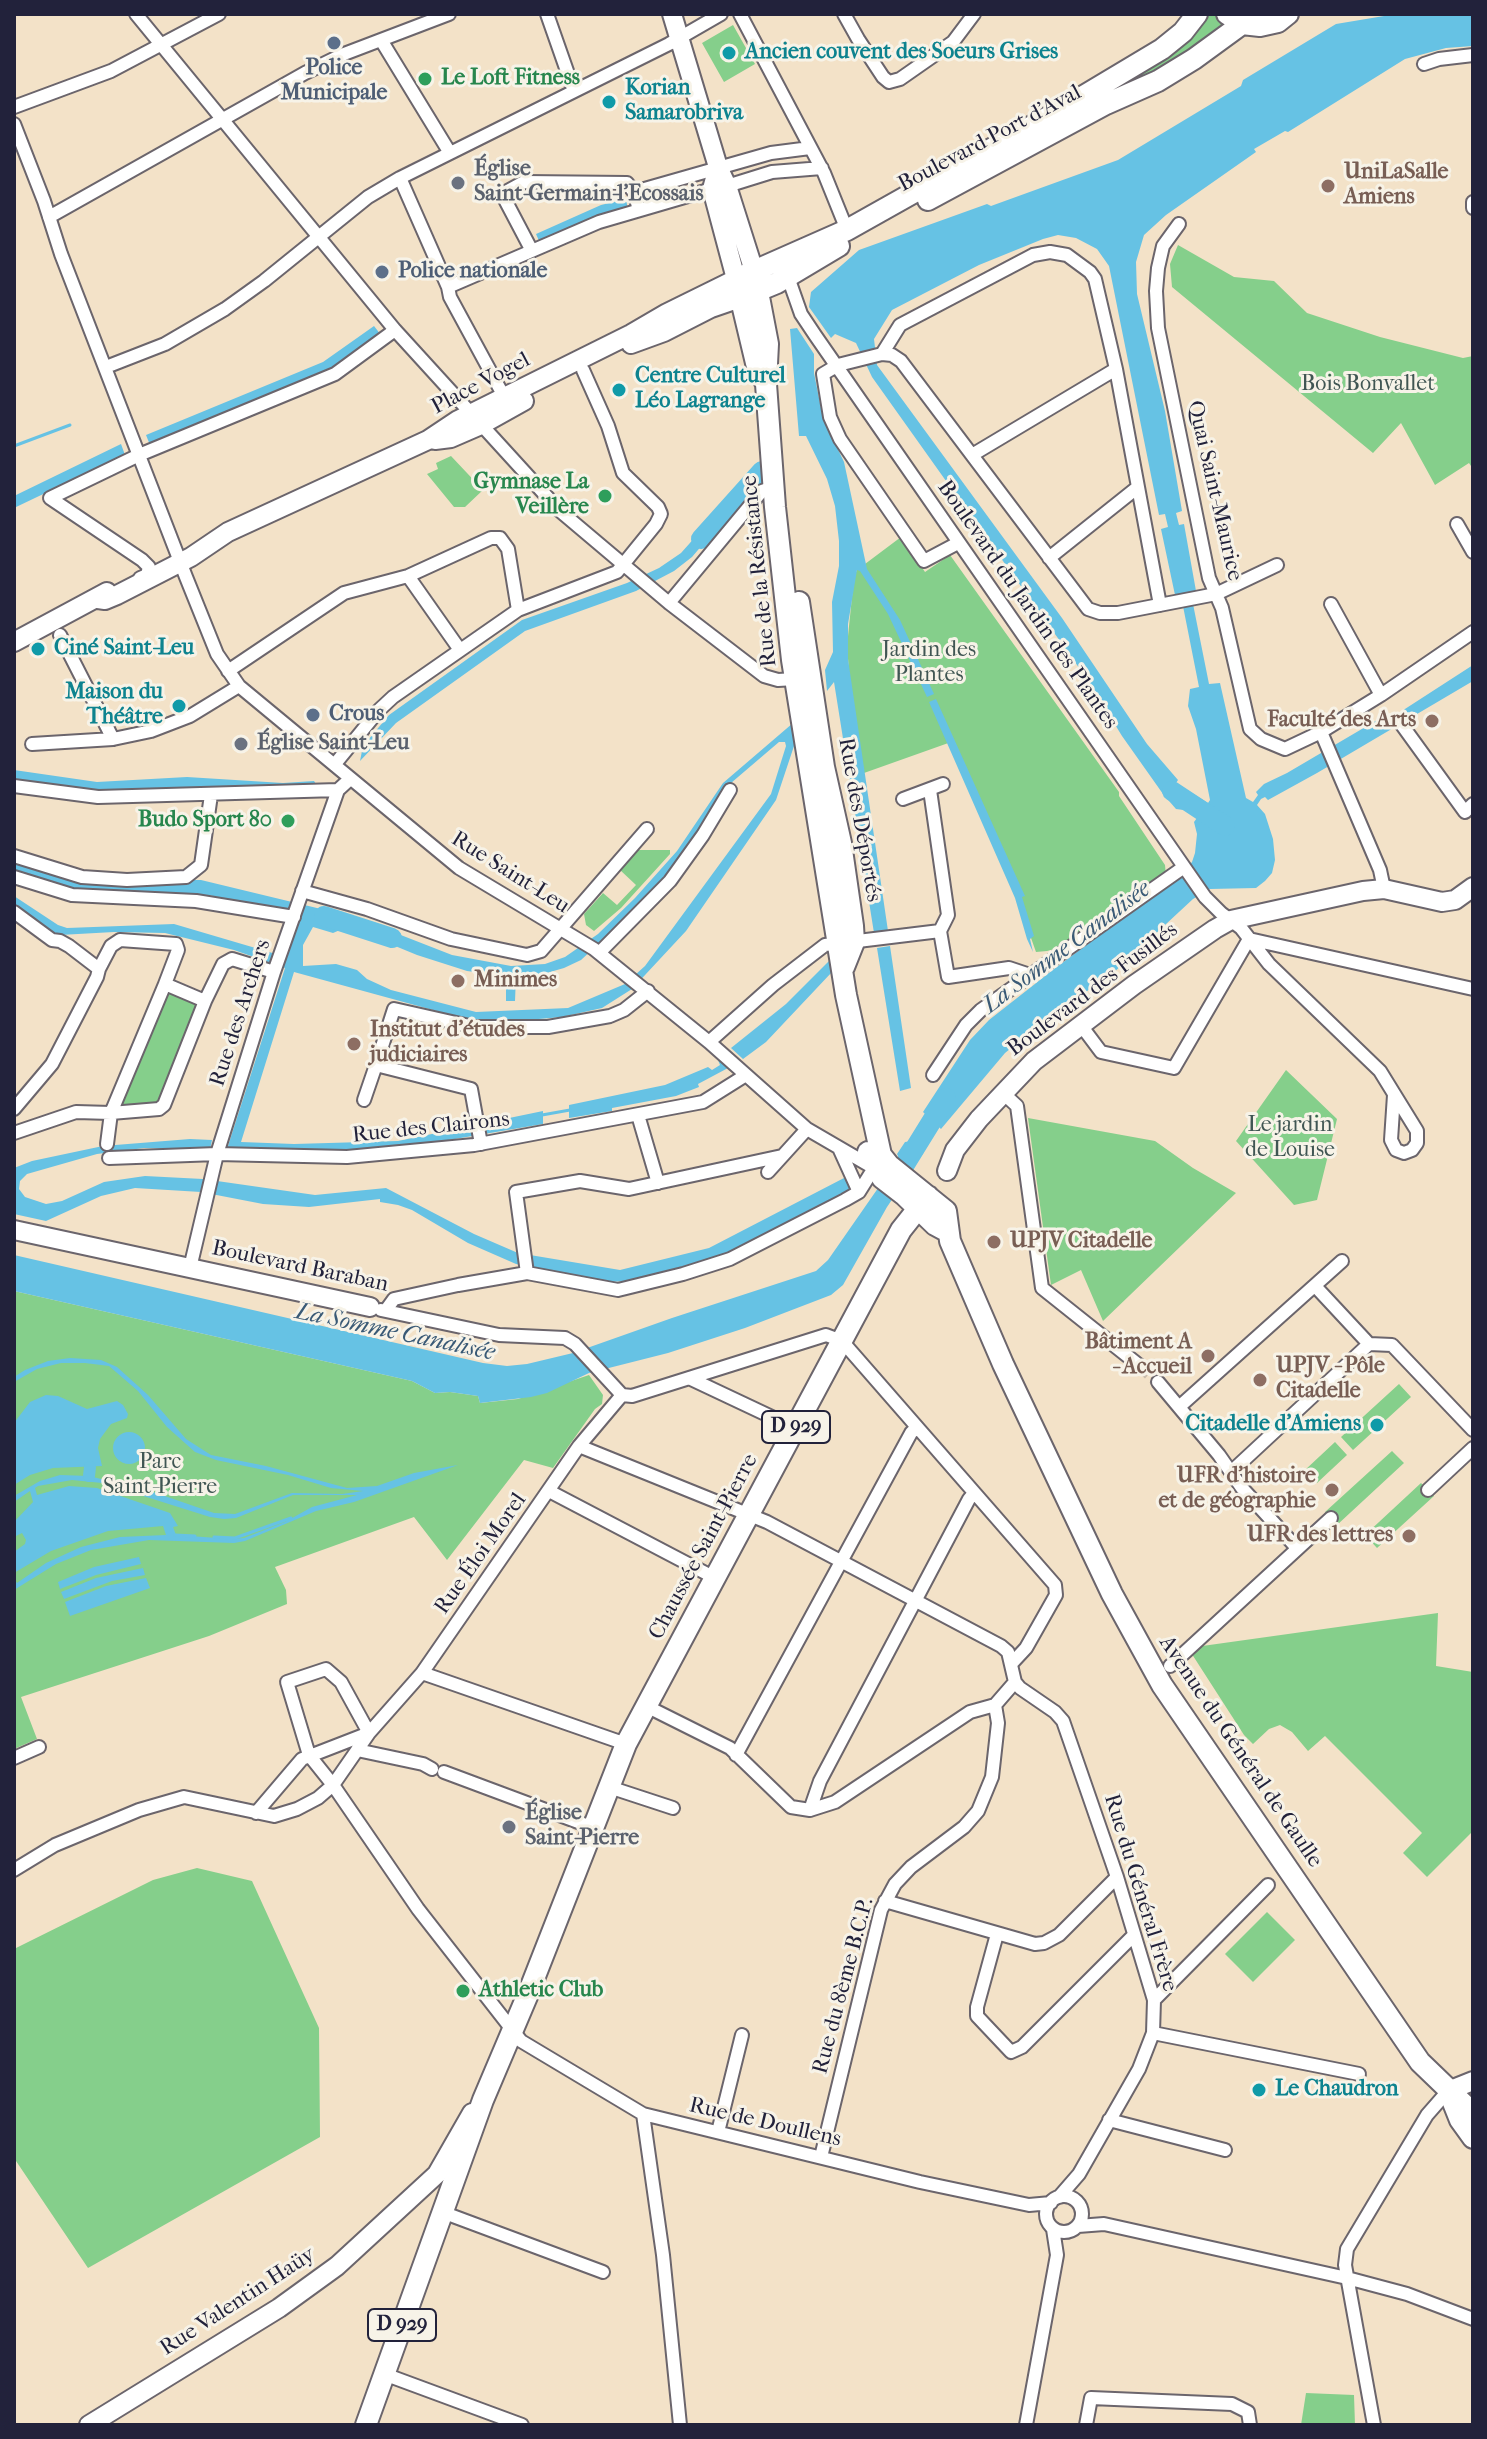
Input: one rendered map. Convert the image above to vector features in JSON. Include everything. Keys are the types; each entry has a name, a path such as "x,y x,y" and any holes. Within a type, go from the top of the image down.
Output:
{"main road":[{"name":"Boulevard Port d'Aval","path":"784,268 1127,72 1173,41 1197,14"},
{"path":"1234,19 1269,25 1291,15"},
{"name":"Boulevard Port d'Aval","path":"747,285 840,245 1106,104 1158,81 1194,59 1234,19"},
{"name":"Rue de la Résistance","path":"747,285 756,363 766,384 777,535 802,678"},
{"name":"Rue de la Résistance","path":"773,458 785,483 802,678"},
{"name":"Rue des Déportés","path":"802,678 799,700 825,872 855,942"},
{"name":"Rue des Déportés","path":"802,678 843,856 855,942 843,970 867,1096 864,1126 868,1151 882,1171"},
{"path":"882,1171 916,1195"},
{"name":"Avenue du Général de Gaulle","path":"916,1195 940,1229 948,1232 1003,1364 1093,1555 1162,1685 1420,2062 1461,2086"},
{"name":"Chaussée Saint-Pierre","path":"445,2202 626,1744 901,1230 916,1195"},
{"path":"1461,2086 1473,2113"},
{"path":"1461,2086 1460,2120 1473,2138"},
{"name":"D 929","path":"366,2425 445,2202"}],"street":[{"path":"136,14 395,330 560,511 669,603 764,676 778,680 802,678"},
{"path":"14,107 111,71 219,14"},
{"path":"49,217 305,73 449,14"},
{"path":"547,14 574,91"},
{"path":"672,14 674,41 747,285"},
{"path":"106,367 165,344 225,309 368,197 400,178 674,41 721,14"},
{"path":"740,14 823,171 847,230"},
{"path":"844,14 889,82 900,79 953,42 965,17"},
{"path":"381,40 450,153"},
{"path":"1424,64 1473,55"},
{"name":"Rue Saint-Leu","path":"14,124 178,558 217,654 239,686 459,868 592,949 709,1042 807,1129 882,1171"},
{"path":"634,192 771,153 810,148"},
{"path":"448,287 599,222 772,172 823,171"},
{"path":"400,178 450,297 501,391 502,400"},
{"path":"532,251 502,194 524,182 627,183 634,192 639,210"},
{"name":"Quai Saint-Maurice","path":"1179,224 1163,246 1158,268 1158,328 1211,595 1222,608 1250,729 1261,739 1285,749 1324,738"},
{"path":"882,354 900,325 1033,255 1050,252 1067,255 1090,272 1098,290 1116,369 1160,605"},
{"name":"Boulevard du Jardin des Plantes","path":"784,268 801,314 1205,897 1380,1071 1394,1095"},
{"name":"Place Vogel","path":"178,558 228,532 583,370 622,347 664,332 747,285"},
{"name":"Place Vogel","path":"476,419 502,400 747,285"},
{"path":"149,567 126,548 50,498 139,455 335,374 395,330"},
{"path":"958,543 924,561 848,451 830,417 823,374 838,365 882,354 892,355 901,361 1088,609 1118,613 1211,595 1277,565"},
{"path":"972,455 1116,369"},
{"path":"335,764 379,710 518,610 629,568 661,514 658,507 623,473 608,426 583,370"},
{"path":"669,603 762,491 774,487"},
{"path":"1049,558 1138,487"},
{"path":"1457,524 1473,552"},
{"path":"228,671 344,593 408,576 491,538 500,538 505,543 518,610"},
{"path":"14,642 98,599 149,567 178,558"},
{"path":"98,599 105,600 117,595 178,558"},
{"path":"117,595 129,584 147,575 149,567"},
{"path":"408,576 460,650"},
{"path":"1331,604 1381,695"},
{"path":"1473,632 1324,738 1380,870 1384,889 1442,902 1455,900 1473,887"},
{"path":"60,635 113,739"},
{"path":"32,744 113,739 151,731 190,716 239,686"},
{"path":"1402,725 1469,808"},
{"name":"Rue des Archers","path":"190,1268 216,1157 278,964 338,790 350,779"},
{"path":"903,799 943,784"},
{"path":"14,786 98,797 338,790"},
{"path":"592,949 670,881 730,790"},
{"path":"930,790 948,915 940,931 948,977 1009,968 1030,975"},
{"path":"14,856 82,877 186,877 201,865 211,795"},
{"path":"14,877 72,895 367,909 451,939 527,955 541,951 647,829"},
{"path":"933,1075 966,1025 981,1010 1184,867"},
{"name":"Boulevard des Fusillés","path":"916,1195 957,1166 998,1099 1034,1061 1080,1024 1191,945 1231,920 1384,889"},
{"path":"14,912 99,969"},
{"path":"709,1042 773,985 825,945 940,931"},
{"path":"1080,1024 1101,1052 1174,1068 1249,939 1473,989"},
{"path":"14,1109 52,1064 111,946 120,940 176,944 178,950 165,984 111,1113"},
{"path":"14,1133 76,1112 159,1109 164,1105 223,964 232,959 278,964"},
{"path":"165,984 205,1001"},
{"path":"364,1100 394,1009 474,1027 548,1027 588,1021 624,1010 639,984"},
{"path":"376,1065 467,1086 473,1094 480,1140"},
{"name":"Rue des Clairons","path":"111,1113 108,1151 216,1157 347,1157 480,1140 703,1102 746,1075"},
{"path":"998,1099 1017,1106 1042,1288 1140,1366"},
{"path":"638,1115 658,1183"},
{"path":"768,1172 807,1129"},
{"path":"839,1148 859,1192"},
{"path":"527,1273 516,1192 580,1181 629,1189 782,1156"},
{"path":"378,1309 394,1299 527,1273 607,1290 634,1287 730,1259 859,1192 882,1171"},
{"name":"Boulevard Baraban","path":"14,1230 499,1335 565,1338 575,1344 622,1395"},
{"path":"1179,1407 1342,1261"},
{"path":"1315,1286 1369,1344 1392,1345 1473,1430"},
{"path":"622,1395 632,1396 826,1335 842,1341 1057,1589 1026,1648 1013,1662"},
{"path":"1231,1472 1369,1344"},
{"path":"689,1378 795,1428"},
{"path":"1158,1382 1242,1488 1297,1548"},
{"name":"Rue Éloi Morel","path":"14,1870 55,1845 139,1810 184,1797 274,1816 318,1798 333,1785 369,1733 422,1673 579,1446 622,1395"},
{"path":"736,1755 916,1428"},
{"path":"579,1446 749,1514 842,1560 1001,1646 1013,1662 1015,1682 995,1705 970,1712 835,1802 810,1810 791,1807 730,1748 646,1706"},
{"path":"1428,1490 1473,1448"},
{"path":"549,1491 715,1578"},
{"path":"810,1810 820,1781 974,1493"},
{"path":"1170,1666 1331,1518"},
{"path":"309,1755 287,1682 326,1669 341,1682 369,1733"},
{"path":"422,1673 626,1744"},
{"name":"Rue du Général Frère","path":"1015,1682 1024,1693 1055,1712 1063,1721 1117,1877 1154,2000 1153,2033 1139,2069 1079,2174 1052,2205"},
{"name":"Rue du 8ème B.C.P.","path":"821,2157 885,1901 911,1867 964,1827 978,1811 992,1777 998,1723 995,1705"},
{"name":"Rue Éloi Morel","path":"256,1813 302,1759 369,1733"},
{"path":"14,1758 39,1747"},
{"path":"357,1750 423,1764 594,1828"},
{"name":"Rue de Doullens","path":"309,1755 418,1909 521,2041 643,2114 1029,2205 1052,2205"},
{"path":"609,1787 673,1808"},
{"path":"885,1901 1035,1944 1050,1941 1117,1877"},
{"path":"1154,2000 1268,1885"},
{"path":"997,1934 977,2016 1011,2052 1022,2047 1134,1935"},
{"path":"1153,2033 1359,2074"},
{"path":"718,2132 742,2035"},
{"path":"1374,2425 1345,2265 1347,2249 1427,2115 1461,2086"},
{"name":"D 929","path":"423,2189 449,2156 483,2100"},
{"path":"643,2114 663,2255 680,2425"},
{"path":"1109,2120 1225,2150"},
{"name":"Rue du Général Frère","path":"1079,2174 1079,2206"},
{"path":"423,2189 429,2196 603,2272"},
{"name":"Rue Valentin Haüy","path":"89,2425 313,2284 423,2189"},
{"path":"1026,2425 1057,2255 1052,2205 1065,2197 1104,2224"},
{"path":"1057,2255 1075,2228 1079,2206"},
{"path":"1053,2229 1065,2232 1104,2224 1347,2278 1407,2294 1473,2319"},
{"path":"384,2374 522,2425"},
{"path":"1086,2425 1091,2398 1232,2404 1249,2418"}],"green space":[{"path":"1205,14 1218,14 1230,25 1194,52 1103,96"},
{"path":"733,25 755,64 724,82 702,43"},
{"name":"Bois Bonvallet","path":"1178,245 1234,277 1274,281 1307,313 1380,337 1463,358 1473,356 1473,469 1469,463 1435,485 1401,423 1373,453 1172,287 1170,264"},
{"path":"451,456 483,490 465,507 454,507 427,474 438,469 436,463"},
{"name":"Jardin des Plantes","path":"901,537 925,572 950,555 1119,792 1165,865 1166,876 1070,945 1036,952 954,741 864,773 847,646 854,577 857,570"},
{"path":"636,850 670,850 670,854 621,908 594,931 586,925 584,914 603,893 617,905 636,885 619,869"},
{"path":"169,993 198,1004 158,1103 121,1105"},
{"name":"Le jardin de Louise","path":"1286,1070 1337,1119 1317,1200 1294,1205 1236,1141"},
{"path":"1028,1118 1155,1141 1236,1193 1103,1321 1081,1270 1051,1285"},
{"name":"Parc Saint-Pierre","path":"14,1291 412,1381 435,1393 478,1396 480,1403 518,1399 589,1375 603,1395 602,1404 595,1409 553,1468 524,1460 447,1560 414,1517 275,1567 286,1590 287,1604 209,1636 21,1697 37,1739 14,1749"},
{"path":"1399,1384 1411,1397 1353,1450 1341,1437"},
{"path":"1335,1442 1347,1455 1317,1483 1305,1470"},
{"path":"1392,1451 1404,1463 1337,1525 1325,1512"},
{"path":"1421,1483 1434,1496 1377,1548 1365,1535"},
{"path":"1438,1613 1436,1666 1473,1672 1473,1831 1427,1877 1403,1853 1422,1833 1325,1736 1308,1751 1292,1732 1280,1725 1269,1729 1253,1744 1244,1735 1188,1648"},
{"path":"197,1868 252,1881 319,2028 320,2137 88,2268 14,2158 14,1949 153,1880"},
{"path":"1267,1912 1295,1940 1253,1982 1225,1954"},
{"path":"1306,2393 1354,2395 1355,2425 1301,2425"}],"water":[{"path":"1396,14 1473,14 1473,46 1446,48 1405,59 1288,132 1254,149 1256,152 1166,215 1144,235 1136,262 1137,294 1165,411 1182,511 1176,513 1179,525 1184,524 1196,591 1191,594 1209,684 1220,683 1246,798 1253,802 1258,795 1256,792 1264,784 1384,716 1391,718 1473,665 1473,681 1317,773 1268,800 1265,797 1261,799 1257,805 1265,814 1273,839 1275,860 1272,873 1265,881 1256,888 1210,889 1193,899 1110,976 1055,1012 1005,1053 941,1129 923,1112 970,1040 989,1020 1054,969 1181,875 1195,853 1197,834 1194,822 1197,818 1191,811 1176,809 1163,794 1087,679 872,377 856,343 835,334 831,338 809,307 811,292 859,250 1118,160 1336,24","holes":["1058,235 1076,238 1097,249 1109,266 1159,515 1165,514 1168,527 1161,529 1175,595 1181,596 1199,687 1190,689 1188,706 1196,729 1210,800 1208,803 1176,783 1178,780 1147,744 1062,618 877,365 874,339 892,310 979,265 1043,239"]},
{"path":"626,199 628,210 540,243 536,234 601,205"},
{"path":"374,326 381,335 329,371 150,445 146,435 323,362"},
{"path":"797,328 814,354 814,373 823,418 844,462 867,569 900,620 934,694 927,697 888,614 857,570 848,624 848,659 888,931 874,933 834,682 827,691 825,670 833,652 832,602 839,566 839,541 835,506 827,479 806,436 799,436 790,329"},
{"path":"121,444 125,455 14,508 14,496"},
{"path":"714,516 721,523 692,557 674,571 636,591 525,631 396,723 360,761 363,746 389,715 522,620 627,583 659,568 681,553"},
{"path":"936,699 1025,896 1022,897 1034,936 1030,939 1033,952 1015,898 929,702"},
{"path":"793,723 796,740 776,800 686,931 632,989 602,1008 562,1017 473,1021 294,972 241,1142 398,1141 543,1111 543,1124 390,1150 227,1149 285,968 234,950 165,933 60,935 40,927 14,907 14,896 67,928 174,924 286,957 302,914 208,895 84,892 14,871 14,862 70,879 201,880 350,916 347,927 333,933 313,927 303,945 303,966 336,964 357,970 367,979 391,990 476,1012 568,1008 625,984 645,966 771,794 785,742 779,742 731,783 675,869 581,960 536,976 516,976 515,1001 506,1001 506,976 467,971 417,955 366,934 370,923 452,955 511,966 545,964 565,957 598,934 635,898 677,851 723,783"},
{"path":"14,770 97,782 187,777 283,783 314,781 318,787 99,793 14,782"},
{"path":"890,946 911,1088 900,1091 877,948"},
{"path":"830,960 832,972 766,1042 743,1059 731,1048 786,1004"},
{"path":"718,1060 728,1068 698,1084 699,1087 676,1096 569,1118 569,1105 665,1085 708,1067 712,1070 720,1065"},
{"path":"212,1140 210,1150 144,1148 97,1154 27,1174 20,1181 19,1189 25,1197 46,1204 62,1201 104,1182 145,1176 203,1179 315,1195 386,1188 518,1253 620,1270 709,1248 844,1178 852,1186 843,1194 727,1254 630,1281 606,1282 516,1264 468,1243 412,1210 380,1202 380,1199 309,1207 263,1204 201,1192 135,1188 101,1196 46,1221 14,1214 14,1168 32,1161 103,1146"},
{"path":"912,1141 924,1152 887,1207 843,1285 831,1295 668,1353 589,1373 547,1393 531,1397 480,1403 478,1396 435,1393 412,1381 14,1291 14,1255 483,1363 507,1366 527,1364 573,1353 816,1271 828,1260 899,1158 897,1154 905,1142"},
{"path":"70,1358 101,1360 117,1367 148,1395 186,1439 211,1455 347,1488 377,1486 414,1473 458,1465 354,1502 316,1511 245,1541 149,1540 91,1550 56,1564 14,1590 14,1579 17,1583 46,1563 81,1547 120,1537 166,1535 163,1526 108,1531 51,1551 14,1573 14,1552 26,1540 22,1533 14,1537 14,1522 33,1502 30,1491 14,1502 14,1496 40,1481 60,1475 89,1476 153,1492 214,1513 235,1514 292,1493 342,1494 363,1491 331,1488 195,1452 167,1427 138,1391 109,1366 61,1363 37,1369 14,1382 14,1377 25,1370 48,1361","holes":["72,1480 102,1483 224,1519 236,1518 293,1495 357,1495 312,1507 285,1522 244,1538 231,1539 176,1535 173,1527 178,1526 170,1513 97,1488 69,1486 37,1495 35,1488"]},
{"path":"46,1395 58,1396 87,1409 117,1401 123,1405 127,1418 111,1424 100,1439 98,1448 102,1466 53,1468 30,1475 14,1485 14,1423 30,1402"},
{"path":"129,1432 141,1436 145,1448 141,1460 129,1464 117,1460 113,1448 117,1436"},
{"path":"139,1557 141,1564 96,1575 60,1589 58,1582 94,1567"},
{"path":"143,1568 145,1575 112,1581 64,1599 61,1592 96,1578"},
{"path":"146,1578 150,1588 70,1616 65,1602 106,1586"}],"waterway":[{"path":"14,446 70,425"},
{"path":"701,539 762,471"},
{"path":"1172,791 1225,826"},
{"path":"324,916 392,938"},
{"name":"La Somme Canalisée","path":"904,1166 946,1098"},
{"path":"542,1115 570,1110"},
{"path":"89,1476 90,1467"},
{"path":"214,1537 235,1538 291,1518"},
{"path":"175,1535 195,1536"}],"tunnel":[{"path":"1140,1366 1158,1382"}],"place":[{"name":"Police Municipale","path":"334,43"},
{"name":"Ancien couvent des Soeurs Grises","path":"729,53"},
{"name":"Le Loft Fitness","path":"425,79"},
{"name":"Korian Samarobriva","path":"609,102"},
{"name":"Église Saint-Germain-l'Ecossais","path":"458,183"},
{"name":"UniLaSalle Amiens","path":"1328,186"},
{"name":"Police nationale","path":"382,272"},
{"name":"Centre Culturel Léo Lagrange","path":"619,390"},
{"name":"Gymnase La Veillère","path":"605,496"},
{"name":"Ciné Saint-Leu","path":"38,649"},
{"name":"Maison du Théâtre","path":"179,706"},
{"name":"Crous","path":"313,715"},
{"name":"Faculté des Arts","path":"1432,721"},
{"name":"Église Saint-Leu","path":"241,744"},
{"name":"Budo Sport 80","path":"288,821"},
{"name":"Minimes","path":"458,981"},
{"name":"Institut d'études judiciaires","path":"354,1044"},
{"name":"UPJV Citadelle","path":"994,1242"},
{"name":"Bâtiment A - Accueil","path":"1208,1356"},
{"name":"UPJV - Pôle Citadelle","path":"1260,1380"},
{"name":"Citadelle d'Amiens","path":"1377,1425"},
{"name":"UFR d'histoire et de géographie","path":"1332,1490"},
{"name":"UFR des lettres","path":"1409,1536"},
{"name":"Église Saint-Pierre","path":"509,1827"},
{"name":"Athletic Club","path":"463,1991"},
{"name":"Le Chaudron","path":"1259,2090"}]}
